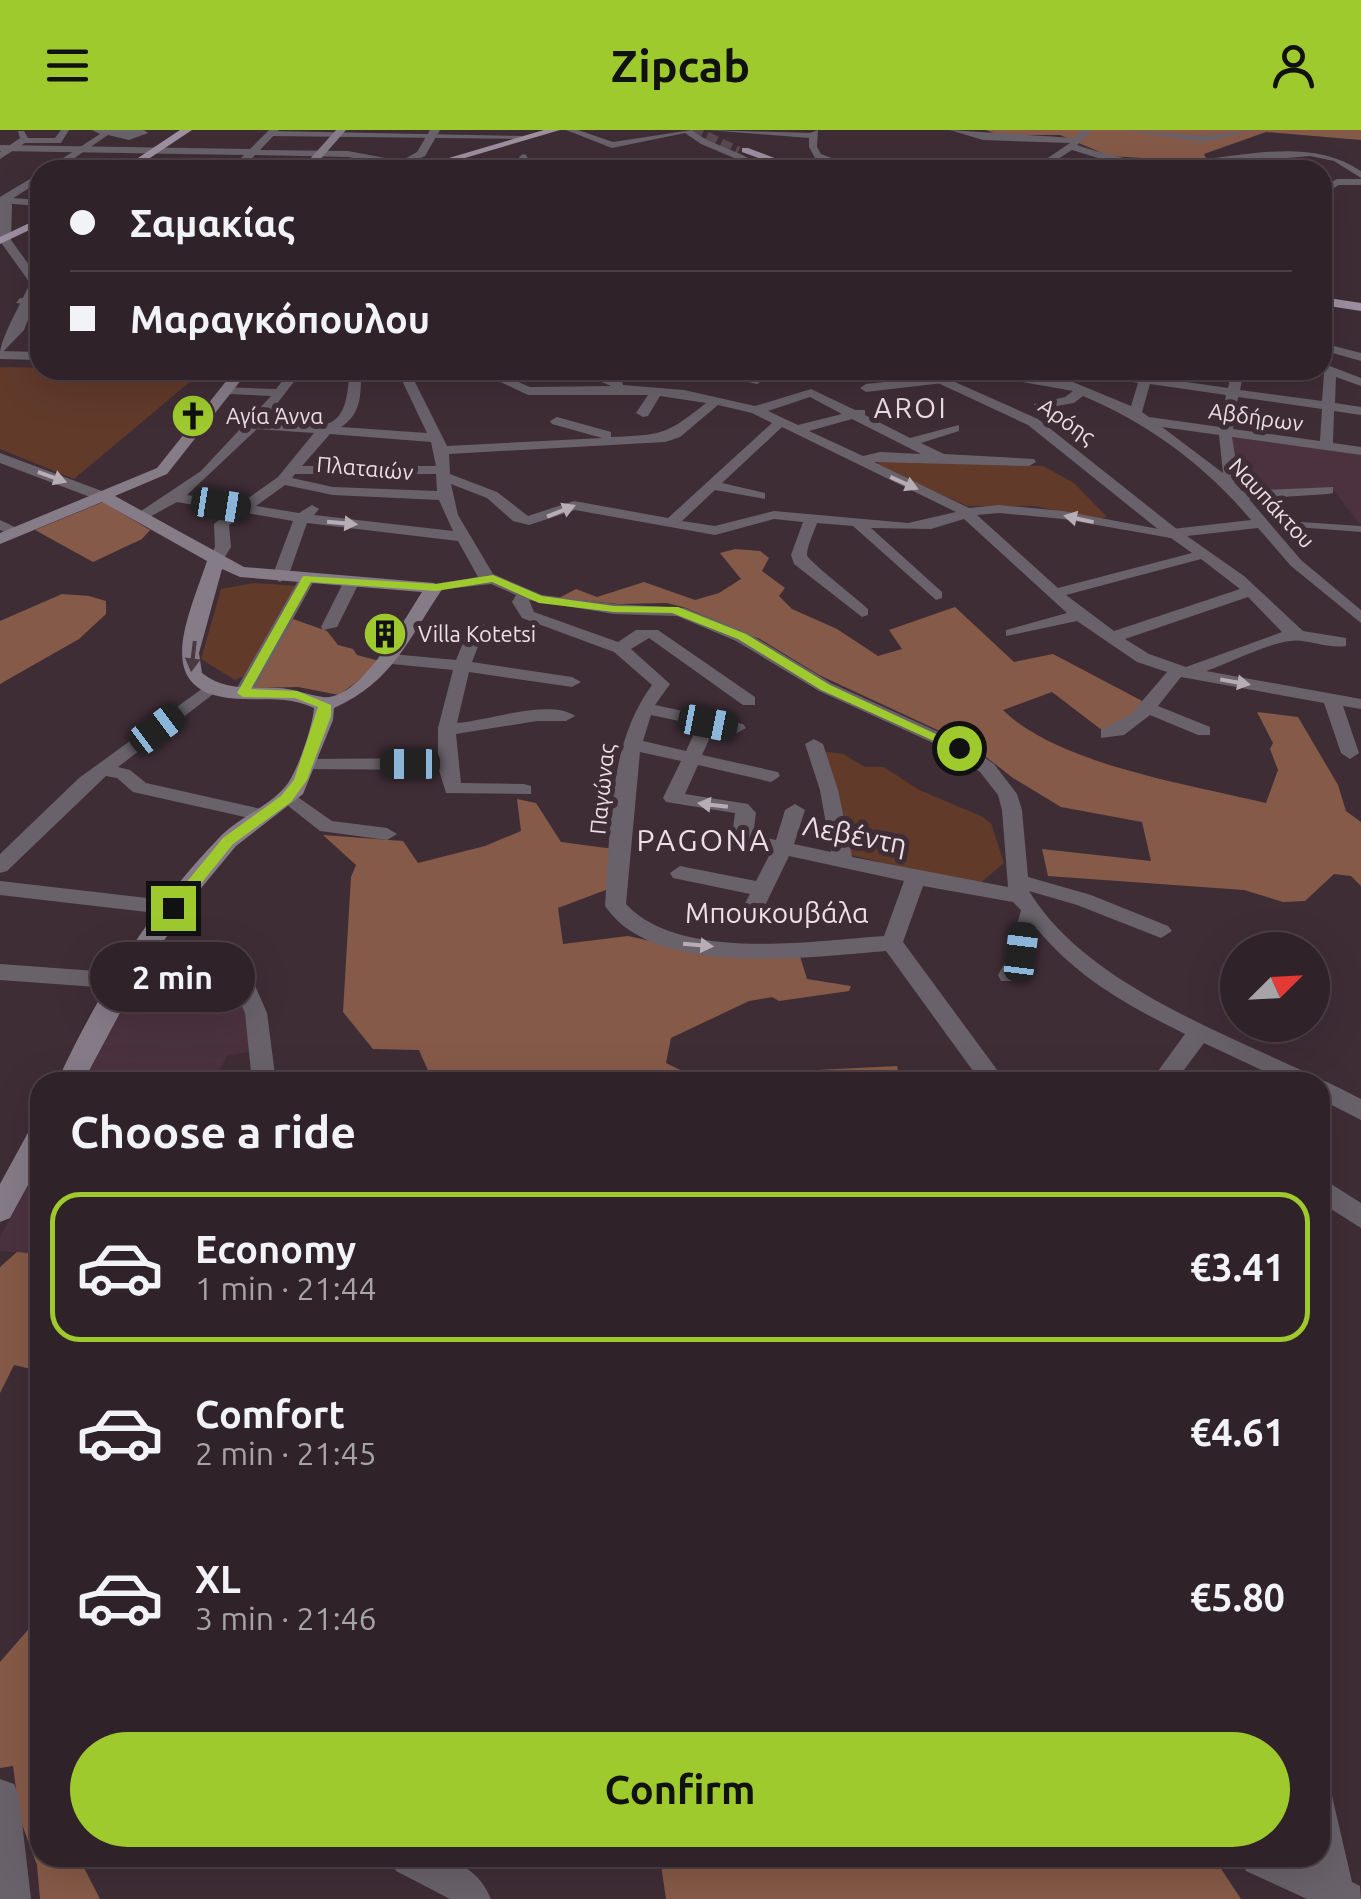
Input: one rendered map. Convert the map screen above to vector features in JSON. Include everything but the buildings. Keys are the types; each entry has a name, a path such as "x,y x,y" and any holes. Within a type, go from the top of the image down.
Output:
{"main road":[{"path":"140,160 187,130"},
{"path":"452,160 555,130"},
{"path":"314,160 338,133"},
{"path":"763,160 741,151 769,160"},
{"path":"2,239 30,229"},
{"path":"1332,302 1361,307"},
{"path":"5,532 104,496 166,468 234,380"},
{"path":"104,496 215,562 245,573 434,588"},
{"path":"215,562 189,661 192,676 210,688 297,695 324,705 368,683 392,658 414,615 434,588"},
{"path":"75,1072 128,974 173,908 228,841 289,796 306,764 324,716 324,705"},
{"path":"0,1210 30,1156"}],"street":[{"path":"9,138 60,140 65,130"},
{"path":"96,130 124,135"},
{"path":"570,130 610,145 687,130 700,142 741,160"},
{"path":"712,130 814,134 814,152 828,160"},
{"path":"954,130 971,136 1054,136 1126,160"},
{"path":"1049,160 1088,130"},
{"path":"1128,130 1199,139 1251,130"},
{"path":"66,160 111,131"},
{"path":"244,160 272,132 520,139"},
{"path":"409,160 420,154 433,134"},
{"path":"352,154 377,144 385,136"},
{"path":"9,138 82,150 352,154 382,160"},
{"path":"0,156 9,138"},
{"path":"1226,160 1285,152 1338,159 1361,157"},
{"path":"1338,159 1361,178"},
{"path":"0,164 19,164"},
{"path":"2,200 30,178"},
{"path":"1332,185 1361,178"},
{"path":"2,200 30,202"},
{"path":"2,200 2,239 30,274"},
{"path":"0,338 30,302"},
{"path":"0,353 15,334 30,302"},
{"path":"1332,349 1361,357"},
{"path":"0,353 30,355"},
{"path":"1332,372 1361,382"},
{"path":"139,517 177,498 252,425 289,380"},
{"path":"215,562 223,546 220,526 287,475 328,430 349,416 354,380"},
{"path":"409,380 439,444 445,496 462,536 487,578"},
{"path":"501,380 524,391 657,391 756,410 966,513 1079,616 1142,658 1181,672 1361,704"},
{"path":"591,390 604,380"},
{"path":"607,380 629,389"},
{"path":"252,425 439,444 668,437 754,380"},
{"path":"866,388 939,380"},
{"name":"Αρόης","path":"939,380 1040,426 1175,534"},
{"path":"1064,380 1141,416 1146,380"},
{"path":"1171,380 1234,393 1361,410"},
{"path":"1228,482 1231,475 1223,452 1224,432 1236,380"},
{"path":"1326,380 1326,447"},
{"path":"227,390 278,393"},
{"path":"1039,406 1069,400 1084,390"},
{"path":"643,413 657,391"},
{"path":"756,410 811,393 942,459"},
{"path":"796,430 859,414"},
{"name":"Αβδήρων","path":"1141,416 1361,451"},
{"name":"Ναυπάκτου","path":"1141,416 1228,482 1296,563 1361,618"},
{"path":"556,421 623,441"},
{"path":"671,523 780,422"},
{"path":"910,442 954,428"},
{"path":"859,462 873,457 1029,462"},
{"path":"0,458 104,496"},
{"path":"287,475 444,472 492,495 523,520 537,520 574,504 719,531 774,516 859,525 927,526 966,513 998,509 1175,534 1260,524"},
{"name":"Πλαταιών","path":"287,475 332,491 445,496"},
{"path":"709,484 760,496"},
{"path":"1240,495 1328,490"},
{"path":"280,577 301,518 332,491"},
{"path":"177,498 301,518 462,536"},
{"path":"811,520 799,555 802,564 837,587 862,612"},
{"path":"859,525 936,595"},
{"path":"1300,525 1361,529"},
{"path":"1175,534 1251,590 1293,634 1319,644 1340,642"},
{"path":"1054,594 1204,554"},
{"path":"434,588 487,578 502,580 539,599 684,613 752,642 825,688 966,751 987,768 1009,799 1021,896 1020,956 1010,974"},
{"path":"243,693 307,579"},
{"path":"330,627 352,581"},
{"path":"1111,638 1251,590"},
{"path":"526,592 520,602 531,616 620,648 661,684 701,666"},
{"path":"1012,633 1079,616"},
{"path":"478,626 462,666 448,729 445,764 452,789 524,790"},
{"path":"620,648 642,634 652,634 750,700"},
{"path":"1107,734 1119,732 1181,672 1293,634"},
{"path":"392,658 572,682"},
{"name":"Παγώνας","path":"615,906 630,744 644,708 661,684"},
{"path":"0,866 104,770 210,688"},
{"path":"1332,699 1350,754"},
{"path":"644,708 737,728"},
{"path":"1147,708 1204,731"},
{"path":"448,729 479,729 553,714 566,716"},
{"name":"Λεβέντη","path":"708,723 673,798 741,808 746,813 744,839 983,892 1084,900 1162,932"},
{"path":"630,744 772,776"},
{"path":"814,744 833,806 843,860"},
{"path":"306,764 445,764"},
{"path":"104,770 123,774 140,788 263,815"},
{"path":"289,796 327,826 388,834"},
{"path":"747,920 783,848 795,810"},
{"path":"680,873 762,889"},
{"path":"916,875 892,944 987,1072"},
{"path":"0,888 173,908"},
{"path":"1021,896 1104,981 1287,1072"},
{"name":"Μπουκουβάλα","path":"615,906 624,923 672,943 752,949 892,944"},
{"path":"0,972 68,980 128,974 225,978 245,987 256,1012 263,1072"},
{"path":"1169,1072 1200,1031"},
{"path":"1330,1093 1361,1110"},
{"path":"1330,1195 1361,1217"},
{"path":"2,1796 12,1899"},
{"path":"1330,1850 1341,1896"},
{"path":"428,1867 460,1882 474,1899"},
{"path":"1278,1867 1341,1896"}],"shaded area":[{"path":"986,130 1361,130 1361,140 1266,132 1204,154 1207,160 1175,160 1109,156 1060,135 998,135"},
{"path":"0,367 30,367 30,380 192,380 74,479 0,449"},
{"path":"1227,436 1361,455 1361,526 1332,488 1248,493 1236,481"},
{"path":"878,460 1043,466 1074,483 1107,517 1097,519 1034,506 967,506 879,466"},
{"path":"103,502 150,530 142,539 93,562 35,530"},
{"path":"735,549 760,551 769,558 762,571 785,588 779,596 792,609 837,629 878,656 902,649 889,630 955,607 1014,662 1053,654 1146,703 1123,725 1103,731 1052,692 1003,710 1056,745 1127,770 1266,803 1278,770 1270,749 1273,743 1257,712 1298,717 1338,785 1346,811 1361,822 1361,886 1351,876 1334,874 1305,901 1283,902 1244,890 1048,876 1042,849 1151,861 1142,822 1061,807 1013,778 972,746 819,675 760,639 686,608 667,603 618,604 559,598 576,589 597,597 644,582 695,600 719,593 741,579 720,553"},
{"path":"254,583 299,586 288,598 244,676 235,680 201,659 221,589"},
{"path":"62,594 106,601 106,614 79,639 0,684 0,621"},
{"path":"293,619 327,631 338,645 353,649 357,655 383,662 339,695 298,687 253,688"},
{"path":"821,751 843,754 865,767 884,767 919,790 981,816 991,823 1004,863 978,885 850,855"},
{"path":"517,799 536,803 561,842 614,849 611,888 558,908 563,944 628,936 692,950 799,953 807,979 851,986 849,991 749,1001 671,1038 666,1063 684,1072 429,1072 419,1050 373,1049 343,1012 351,877 356,865 323,835 403,841 418,863 485,846 521,831"},
{"path":"139,980 242,995 252,1051 227,1056 218,1072 88,1072"},
{"path":"897,1066 898,1072 797,1072"},
{"path":"30,1182 30,1253 0,1251 0,1237"},
{"path":"17,1252 30,1253 30,1369 14,1365 0,1393 0,1267"},
{"path":"30,1627 30,1846 20,1819 13,1766 0,1768 0,1662"},
{"path":"37,1867 84,1867 100,1899 40,1899"},
{"path":"661,1867 1220,1867 1241,1899 666,1899"}],"tunnel":[{"path":"692,130 738,152"}],"place":[{"name":"Αγία Άννα","path":"193,416"},
{"name":"Villa Kotetsi","path":"385,634"}],"district":[{"name":"AROI","path":"911,408"},
{"name":"PAGONA","path":"704,841"}],"route":[{"path":"173,908 228,841 286,799 300,780 324,716 324,705 297,695 243,693 307,579 436,588 493,578 539,599 614,609 674,610 742,636 825,688 959,748"}]}
